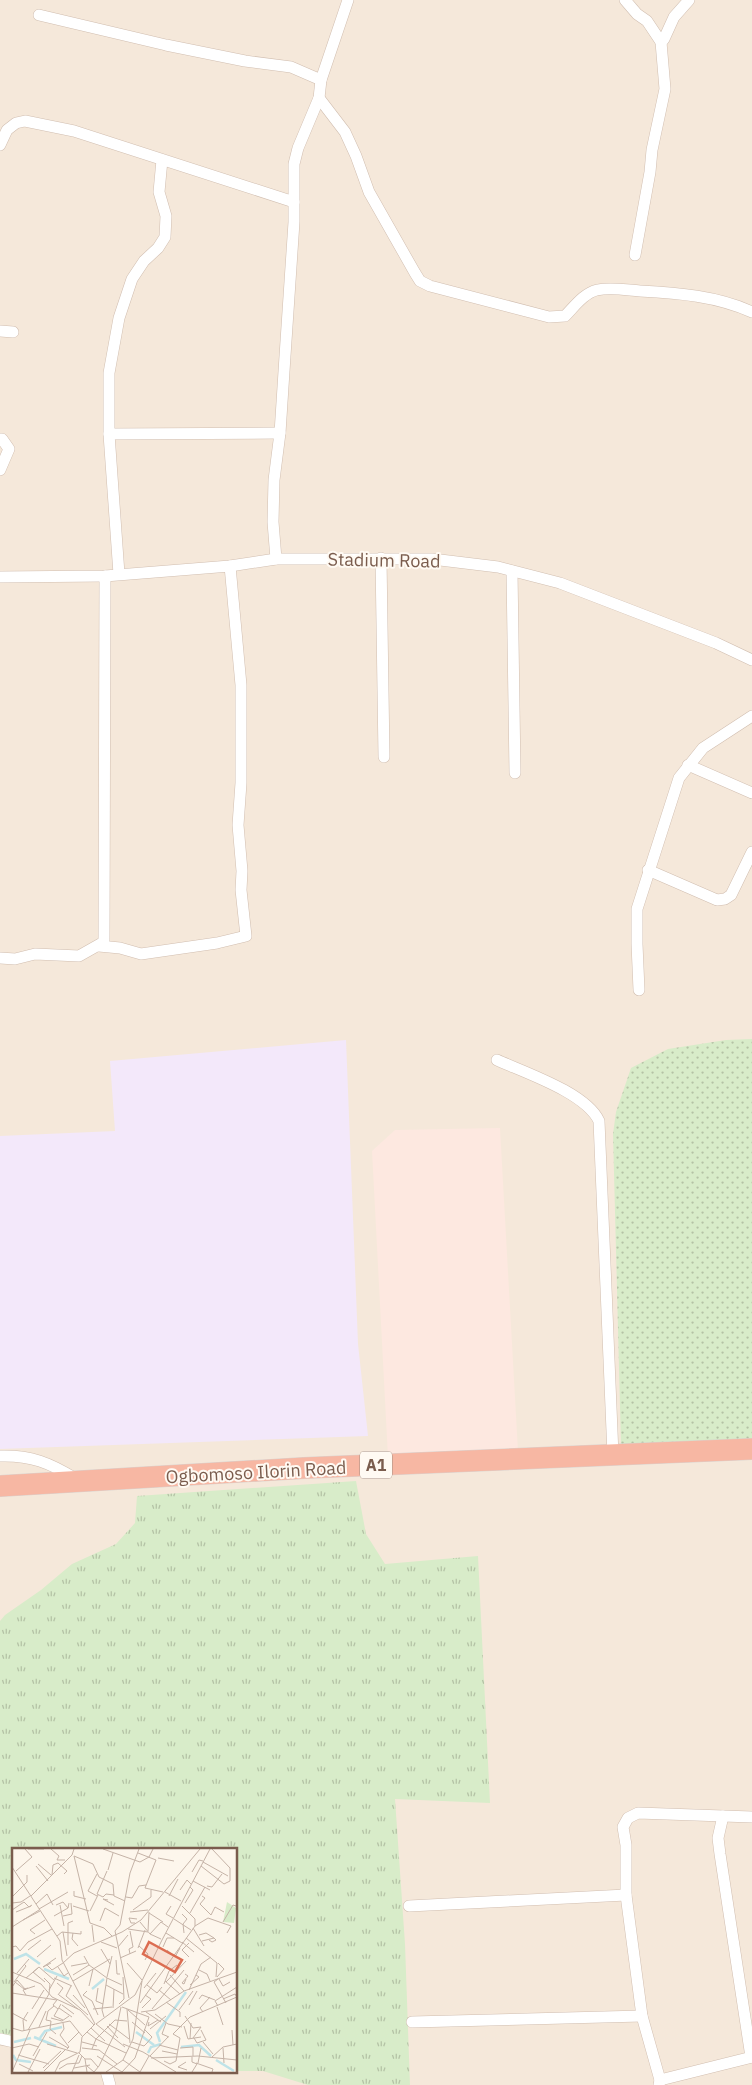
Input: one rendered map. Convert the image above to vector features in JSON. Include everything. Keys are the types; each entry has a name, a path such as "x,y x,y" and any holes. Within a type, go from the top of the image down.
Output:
{"highway":[{"name":"Ogbomoso Ilorin Road","path":"0,1486 304,1468 752,1449"}],"street":[{"path":"276,559 273,522 274,480 280,433 294,202 294,164 298,148 319,98 321,80 348,0"},
{"path":"626,0 637,14 647,21 661,42 665,90 652,150 650,172 635,255"},
{"path":"661,42 674,17 689,0"},
{"path":"39,14 166,45 245,61 291,67 321,80"},
{"path":"319,98 345,132 369,192 414,273 420,281 430,286 549,317 565,316 585,296 597,290 613,289 689,294 740,306 752,312"},
{"path":"0,145 7,130 16,123 25,121 74,131 294,202"},
{"path":"119,574 110,434 109,373 119,318 132,279 144,261 158,248 165,237 166,216 159,192 162,160"},
{"path":"0,331 13,332"},
{"path":"110,434 280,433"},
{"path":"0,440 2,439 9,449 0,470"},
{"path":"381,558 384,757"},
{"name":"Stadium Road","path":"0,578 104,576 230,566 276,559 432,559 498,567 560,583 716,643 752,660"},
{"path":"98,946 120,948 141,954 217,943 246,936 241,890 242,871 238,825 241,783 241,685 230,566"},
{"path":"512,571 514,773"},
{"path":"0,958 15,958 36,954 79,956 98,946 104,940 106,933 104,576"},
{"path":"639,990 638,909 648,870 678,778 703,748 752,716"},
{"path":"688,765 752,793"},
{"path":"648,870 718,900 725,899 731,895 752,852"},
{"path":"498,1060 579,1098 595,1114 599,1121 613,1455"},
{"path":"0,1456 19,1455 51,1464 82,1482"},
{"path":"723,1816 718,1838 751,2057 659,2082 642,2016 626,1895 624,1827 628,1818 638,1813 752,1817"},
{"path":"409,1906 626,1895"},
{"path":"412,2022 642,2016"},
{"path":"106,2072 110,2085"}],"shaded area":[{"path":"0,0 752,0 752,2085 0,2085"},
{"path":"346,1040 358,1344 368,1436 0,1449 0,1136 115,1131 110,1061"},
{"path":"500,1128 518,1451 388,1458 372,1151 395,1130"}],"green space":[{"path":"752,1039 752,1440 621,1446 613,1134 616,1112 631,1068 668,1049 726,1040"},
{"path":"356,1481 366,1534 385,1564 478,1556 490,1803 395,1799 405,1944 410,2085 308,2085 263,2071 238,2071 238,1848 12,1848 12,2040 0,2037 0,1621 5,1615 41,1590 72,1564 116,1544 135,1523 137,1496"}]}
